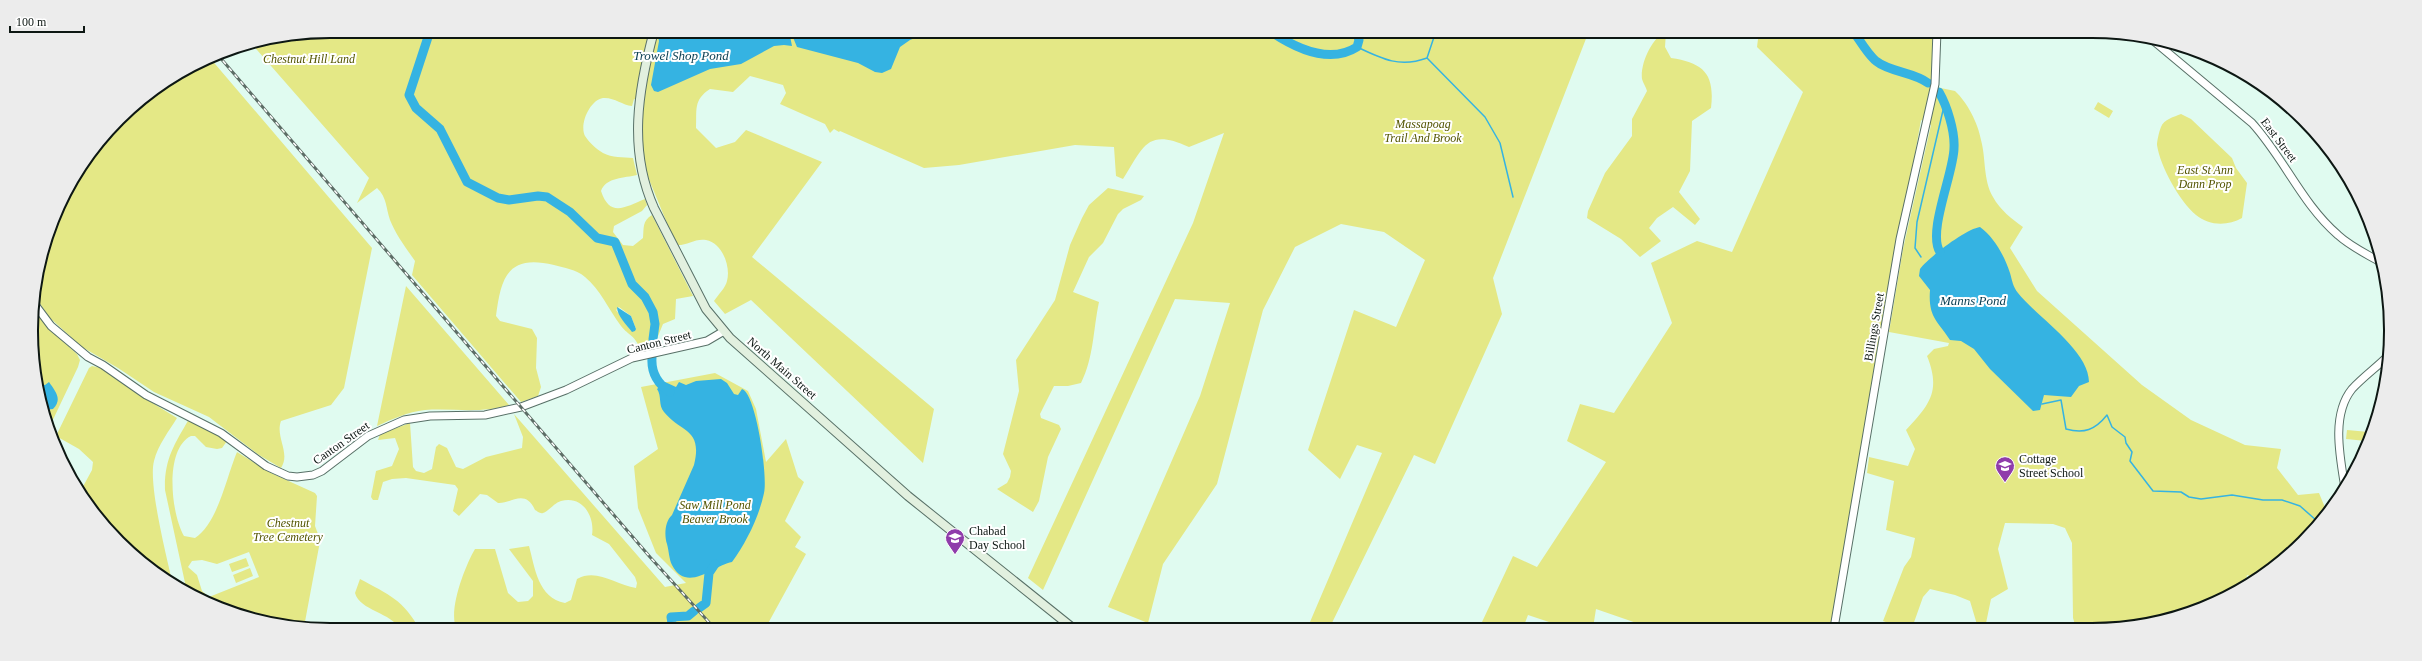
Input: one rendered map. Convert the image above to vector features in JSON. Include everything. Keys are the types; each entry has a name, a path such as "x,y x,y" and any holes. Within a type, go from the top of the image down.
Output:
{"main road":[{"name":"North Main Street","path":"652,38 647,58 638,114 638,143 643,178 654,208 681,265 706,309 724,331 908,496 1067,623"}],"street":[{"name":"Billings Street","path":"1835,623 1900,239 1935,84 1937,38"},
{"name":"East Street","path":"2160,47 2252,123 2267,139 2312,206 2336,233 2354,248 2375,259"},
{"name":"Canton Street","path":"39,310 52,326 88,357 103,364 151,397 221,433 266,466 288,476 297,477 313,475 322,471 368,436 404,420 430,416 485,415 521,407 566,390 632,358 708,341 724,331"},
{"path":"2344,478 2340,435 2342,410 2352,389 2382,362"}],"green space":[{"path":"330,38 1586,38 1493,278 1502,314 1435,464 1414,455 1332,623 1310,623 1382,453 1357,445 1340,479 1308,450 1354,310 1396,327 1425,260 1384,232 1341,224 1295,247 1263,310 1217,484 1163,564 1148,623 1108,607 1200,396 1230,303 1175,299 1043,590 1028,578 1193,223 1224,133 1189,147 1164,139 1155,140 1142,149 1123,179 1116,176 1114,147 1075,145 959,165 924,168 840,131 839,132 834,129 830,133 825,124 780,104 786,93 783,85 750,76 733,92 710,89 701,97 698,101 696,111 696,128 716,148 735,142 746,130 822,162 752,257 934,409 923,463 751,300 725,314 714,301 724,288 727,281 728,269 724,256 717,246 706,240 698,240 676,245 641,160 643,102 634,99 632,106 607,98 598,100 587,113 583,125 585,136 593,145 606,155 633,158 637,175 611,181 603,186 601,191 609,205 614,208 625,207 645,199 647,205 642,211 614,226 613,232 623,245 633,246 643,238 645,222 652,215 693,296 676,299 675,319 663,324 654,346 640,349 634,338 621,326 595,287 581,274 574,270 539,262 526,263 517,266 504,280 496,316 500,321 532,329 537,338 536,368 541,387 538,396 521,402 412,275 415,261 392,226 383,195 377,188 357,203 369,178 255,48 292,41","holes":["619,307 631,316 636,329 631,330 616,310"]},
{"path":"1666,38 1665,47 1671,58 1692,63 1705,72 1709,79 1712,96 1711,108 1692,121 1690,171 1679,192 1700,219 1695,225 1673,207 1657,218 1649,228 1661,241 1640,257 1621,239 1587,218 1588,211 1605,173 1632,136 1632,119 1647,91 1642,79 1643,66 1648,52 1656,39"},
{"path":"1758,38 1933,38 1931,86 1955,91 1964,101 1971,113 1980,133 1986,176 1993,197 2003,210 2023,227 2010,248 2037,291 2142,385 2191,420 2245,445 2281,449 2277,468 2298,495 2319,493 2325,508 2324,509 2298,537 2270,563 2250,576 2247,575 2246,579 2221,593 2203,601 2167,613 2130,620 2092,623 2074,623 2073,618 2072,543 2065,528 2053,524 2005,523 1998,549 2008,589 1991,599 1986,623 1977,623 1970,601 1955,595 1930,589 1923,597 1914,623 1888,623 1883,621 1904,567 1911,557 1915,538 1886,530 1894,481 1867,473 1869,457 1908,466 1915,449 1906,430 1927,404 1933,388 1931,368 1927,356 1934,349 1948,346 1949,343 1889,332 1903,249 1931,125 1921,120 1832,623 1637,623 1596,609 1594,623 1552,623 1528,615 1525,623 1482,623 1513,556 1537,567 1606,462 1567,441 1580,404 1614,413 1672,323 1651,263 1697,241 1732,252 1803,92 1757,47"},
{"path":"214,62 372,248 344,388 331,405 281,421 280,433 284,451 284,462 281,468 259,455 209,417 154,392 118,368 82,347 50,318 40,303 48,255 60,219 68,201 87,168 98,152 124,124 152,98 184,77"},
{"path":"2098,102 2113,111 2109,118 2094,109"},
{"name":"East St Ann Dann Prop","path":"2181,114 2191,119 2232,158 2236,168 2247,183 2242,218 2237,221 2219,224 2201,219 2190,209 2177,193 2166,173 2159,154 2157,141 2162,124"},
{"path":"1108,188 1144,196 1141,200 1123,209 1118,214 1103,243 1089,257 1073,292 1099,302 1091,353 1081,383 1068,386 1054,386 1040,414 1041,418 1059,425 1061,429 1048,457 1039,501 1033,512 997,489 1007,483 1011,471 1003,454 1019,391 1016,360 1055,300 1070,245 1082,218 1089,205"},
{"path":"406,286 509,405 498,408 478,410 425,410 412,412 377,426"},
{"path":"39,316 49,329 77,354 80,360 53,420 48,406 41,369 38,330"},
{"path":"92,366 101,368 177,418 158,449 154,461 153,472 159,522 171,576 152,563 124,537 98,509 83,487 92,470 93,462 79,449 58,437 57,434 89,368"},
{"name":"Saw Mill Pond Beaver Brook","path":"715,373 748,391 756,409 766,462 786,439 798,477 804,482 785,521 801,537 795,547 806,554 768,623 454,623 454,612 458,589 475,549 495,549 508,593 518,602 528,601 533,596 533,581 509,549 529,546 536,572 543,589 556,600 565,603 571,600 577,579 584,576 599,576 636,588 637,583 635,577 609,544 592,535 592,521 586,509 576,501 561,501 545,512 540,513 535,510 531,503 522,498 498,503 487,495 480,494 459,516 453,511 458,489 455,485 406,478 392,479 383,482 378,500 373,500 371,497 376,471 392,466 399,449 395,438 378,440 380,434 410,423 413,467 416,471 424,473 432,469 436,447 439,444 447,448 456,467 463,469 486,457 522,448 523,437 514,414 665,587 686,583 656,553 638,508 634,466 658,449 641,387"},
{"name":"Chestnut Tree Cemetery","path":"189,419 227,441 222,448 217,449 206,447 195,436 191,436 182,443 177,454 173,468 173,498 179,526 184,536 195,538 210,522 237,452 271,473 315,493 317,496 315,526 318,534 321,536 305,621 255,613 210,597 259,577 249,552 217,564 202,560 192,561 188,567 197,575 202,591 208,596 185,585 165,490 168,461"},
{"path":"2347,430 2366,432 2362,441 2346,439"},
{"path":"246,558 249,566 232,572 229,564"},
{"path":"250,568 253,576 236,583 233,575"},
{"path":"360,579 387,594 401,604 408,611 416,623 395,623 363,604 355,593"}],"water":[{"name":"Trowel Shop Pond","path":"658,38 790,38 792,46 774,46 741,64 710,69 658,92 654,91 651,85"},
{"name":"Trowel Shop Pond","path":"793,38 915,38 900,47 891,69 882,73 875,72 858,63 797,47"},
{"name":"Manns Pond","path":"1980,227 1990,236 2005,260 2018,293 2061,334 2081,358 2087,370 2089,382 2079,386 2071,397 2044,395 2040,410 2033,411 1990,369 1974,349 1961,341 1950,340 1934,318 1930,306 1930,290 1919,276 1920,269 1948,244 1966,233"},
{"path":"617,307 631,316 636,329 635,331 632,332 623,320 617,310"},
{"path":"721,379 727,383 734,394 738,395 742,389 747,394 752,405 760,436 765,484 764,493 759,511 751,529 732,562 701,576 693,578 685,577 678,573 672,565 665,532 668,521 694,465 696,444 689,432 664,412 657,389 665,382 676,387 679,382 686,385 696,381"},
{"path":"49,382 58,398 53,409 49,409 43,385"}],"waterway":[{"path":"428,38 409,95 416,108 440,129 467,182 498,198 509,200 538,196 547,197 570,212 597,238 615,242 632,284 645,297 653,312 655,324 653,339"},
{"path":"1282,38 1301,48 1324,54 1346,52 1357,47 1358,38"},
{"path":"1427,58 1434,38"},
{"path":"1858,38 1867,51 1881,65 1916,76 1928,83"},
{"path":"1357,47 1391,61 1408,62 1427,58 1485,117 1500,143 1513,197"},
{"path":"1939,92 1950,119 1954,141 1953,159 1937,231 1937,243 1940,252"},
{"path":"1921,257 1915,248 1917,222 1944,106"},
{"path":"652,358 656,378 670,392"},
{"path":"2042,404 2061,400 2066,429 2078,431 2089,430 2103,420 2107,415 2112,427 2125,437 2126,443 2132,452 2130,461 2153,491 2181,492 2189,497 2201,499 2232,495 2263,500 2282,500 2300,506 2315,519"},
{"path":"699,608 706,603 709,573 715,564"},
{"path":"672,623 671,617 688,616 694,611"}],"railway":[{"path":"221,59 650,557 710,623"}],"place":[{"name":"Cottage Street School","path":"2005,483"},
{"name":"Chabad Day School","path":"955,555"}],"park label":[{"name":"Chestnut Hill Land","path":"309,59"},
{"name":"Massapoag Trail And Brook","path":"1423,131"}]}
